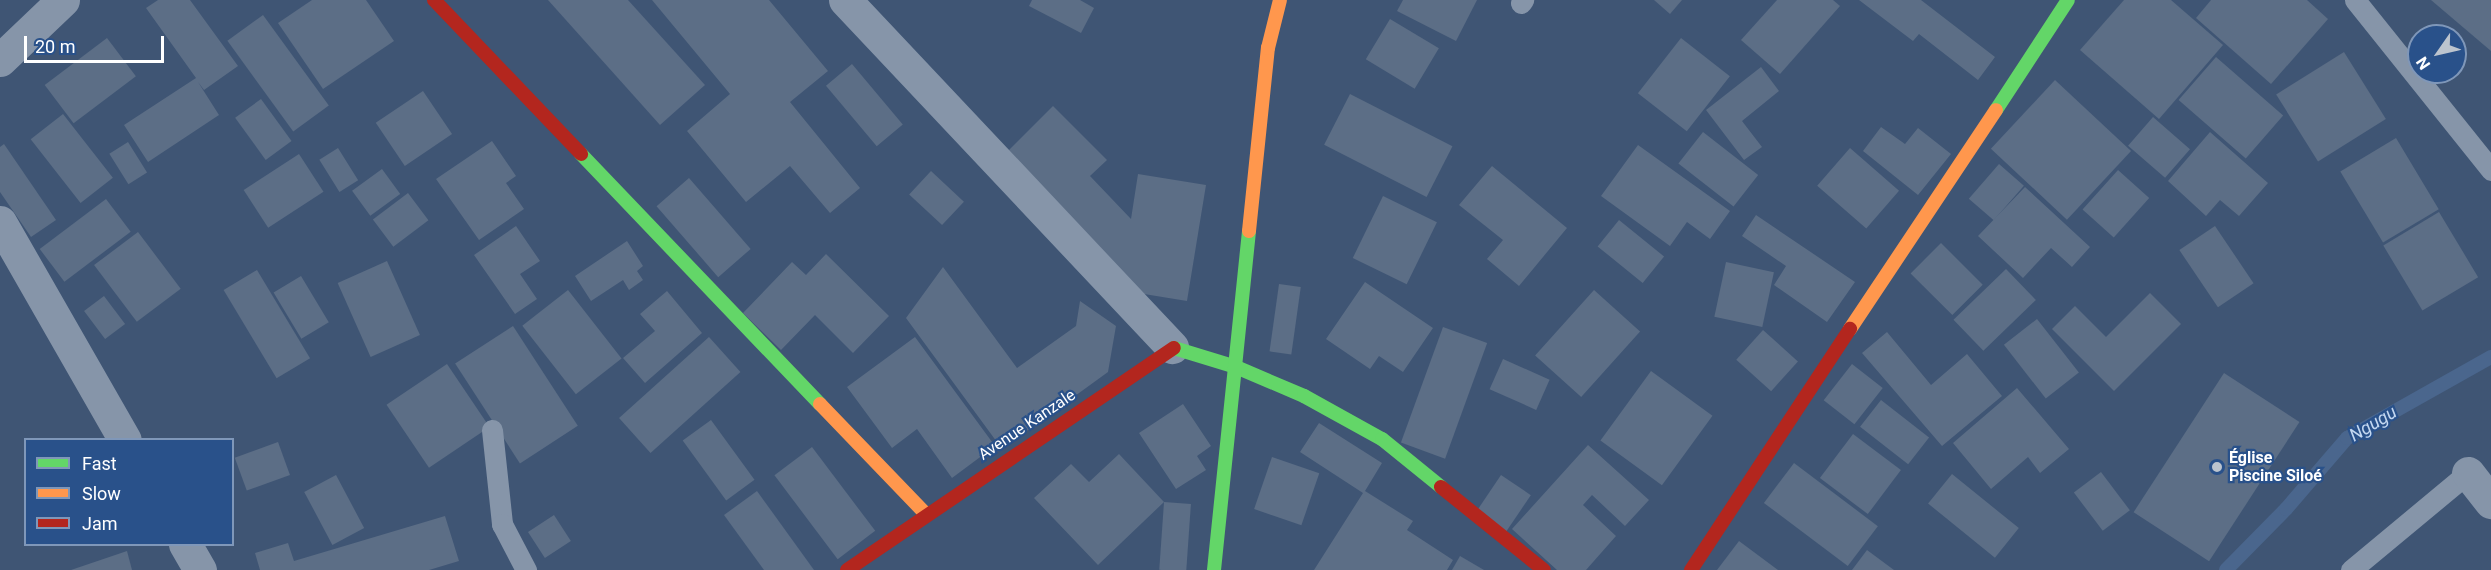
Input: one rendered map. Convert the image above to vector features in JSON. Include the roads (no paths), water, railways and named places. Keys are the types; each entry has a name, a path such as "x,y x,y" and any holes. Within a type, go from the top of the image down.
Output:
{"street":[{"path":"0,60 63,0"},
{"path":"434,0 925,513"},
{"path":"845,0 1172,347 1236,367 1304,396 1382,440 1545,570"},
{"path":"1214,570 1268,48 1280,0"},
{"path":"1691,570 2068,0"},
{"path":"0,222 124,438"},
{"name":"Avenue Kanzale","path":"847,570 925,513 1172,347"},
{"path":"2468,473 2491,502"},
{"path":"186,546 200,570"}],"lane":[{"path":"2355,0 2491,170"},
{"path":"492,430 502,524 526,570"},
{"path":"2351,570 2468,473"}],"waterway":[{"name":"Ngugu","path":"2226,570 2286,509 2347,438 2491,357"}],"place":[{"name":"Église Piscine Siloé","path":"2217,467"}]}
